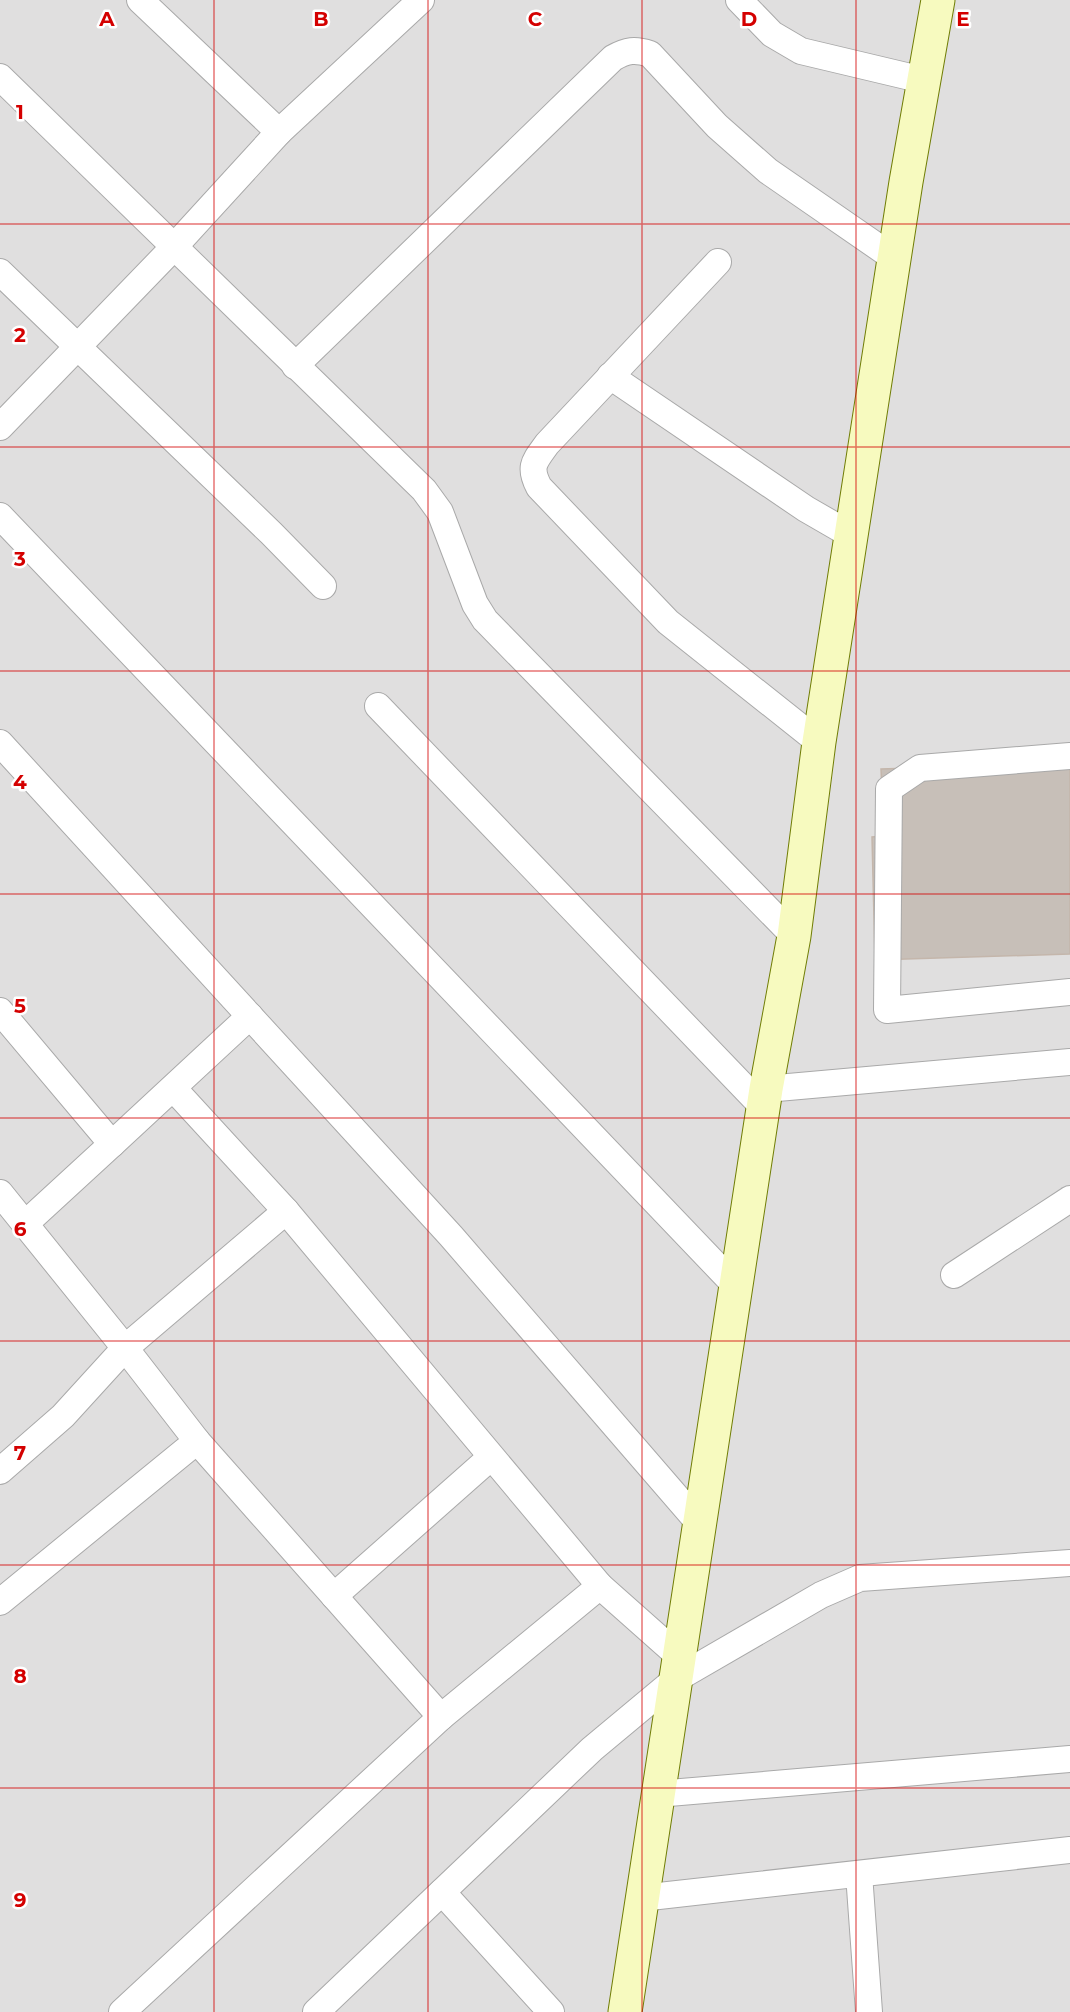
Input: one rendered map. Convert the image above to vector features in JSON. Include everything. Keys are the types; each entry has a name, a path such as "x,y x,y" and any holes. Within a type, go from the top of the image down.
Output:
{"street":[{"path":"140,0 279,132"},
{"path":"0,427 172,248 279,132 421,0"},
{"path":"739,0 772,34 801,51 923,80"},
{"path":"625,2012 764,1098 794,936 819,742 894,258 938,0"},
{"path":"294,366 613,58 624,51 637,50 650,54 717,126 768,171 894,258"},
{"path":"0,77 172,248 424,490 435,505 451,536 475,604 485,620 794,936"},
{"path":"718,262 547,444 534,462 532,474 539,487 668,622 819,742"},
{"path":"0,272 272,533 322,586"},
{"path":"610,376 806,508 851,535"},
{"path":"0,516 735,1285"},
{"path":"378,706 764,1098"},
{"path":"0,743 451,1236 699,1523"},
{"path":"1070,756 920,768 889,789 887,1010 1070,992"},
{"path":"0,1011 112,1144"},
{"path":"26,1223 250,1016"},
{"path":"764,1098 1070,1062"},
{"path":"173,1088 286,1211 490,1458 600,1586 678,1668"},
{"path":"954,1275 1070,1199"},
{"path":"3,1202 26,1223 197,1441 441,1717"},
{"path":"0,1471 63,1416 125,1348 286,1211"},
{"path":"0,1602 197,1441"},
{"path":"334,1596 490,1458"},
{"path":"315,2012 678,1668 821,1595 860,1578 1070,1563"},
{"path":"122,2012 441,1717 600,1586"},
{"path":"657,1794 1070,1759"},
{"path":"641,1898 1070,1850"},
{"path":"859,1874 869,2012"},
{"path":"442,1892 551,2012"}],"shaded area":[{"path":"0,0 1070,0 1070,2012 0,2012"}],"building":[{"path":"1070,763 1070,954 875,960 872,837 884,836 881,769"}]}
